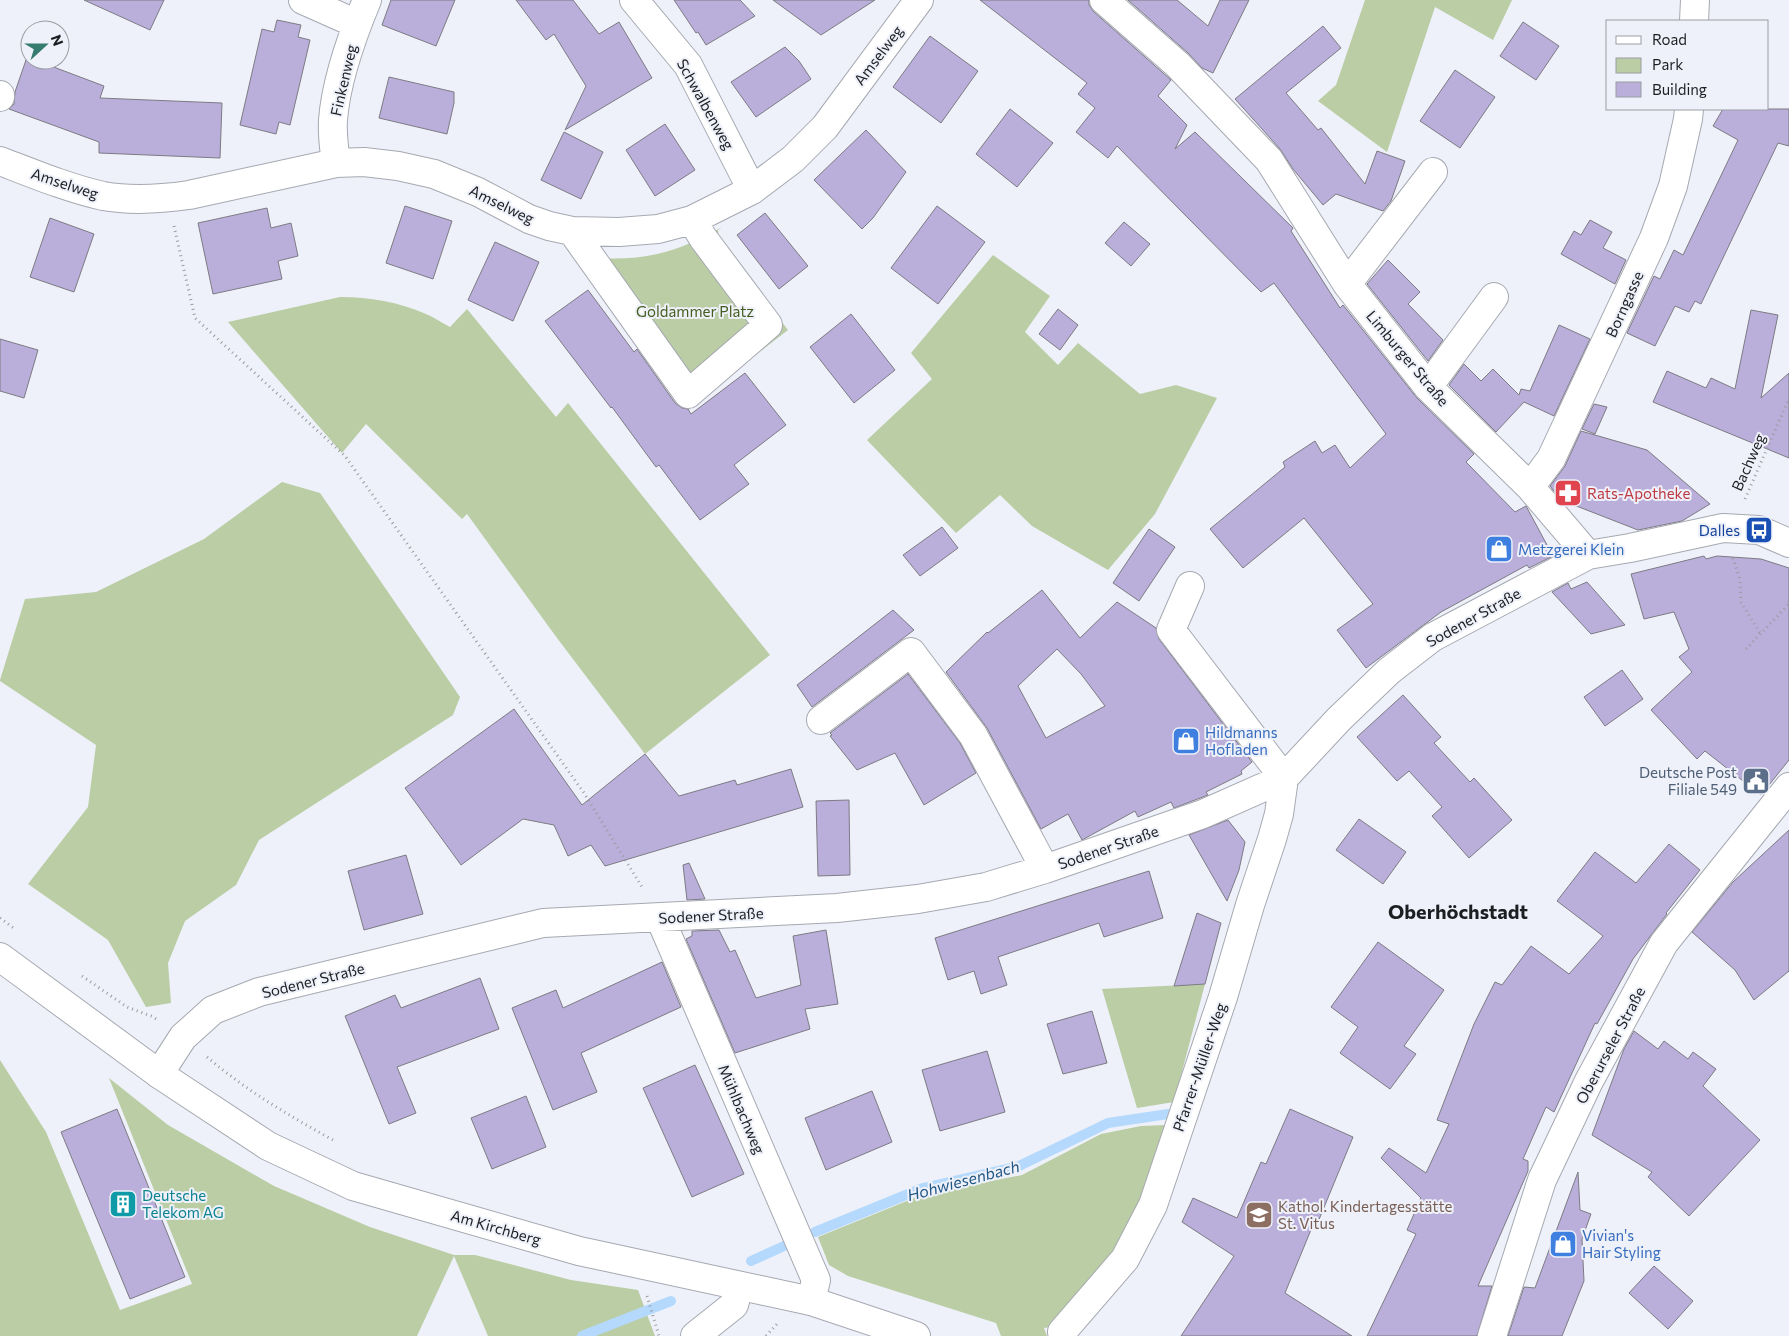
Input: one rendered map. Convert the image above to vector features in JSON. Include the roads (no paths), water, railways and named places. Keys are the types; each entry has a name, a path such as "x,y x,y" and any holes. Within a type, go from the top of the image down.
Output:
{"street":[{"path":"303,0 362,12"},
{"name":"Schwalbenweg","path":"634,0 688,65 752,190"},
{"name":"Amselweg","path":"0,161 79,190 106,196 135,199 189,195 336,163 364,162 398,166 434,174 478,192 530,219 572,232 658,230 692,220 752,190 793,159 825,126 919,0"},
{"name":"Limburger Straße","path":"1104,0 1178,65 1269,160 1347,284 1428,387 1530,487 1588,555"},
{"path":"1694,20 1695,0"},
{"name":"Finkenweg","path":"336,163 333,120 338,90 362,12"},
{"name":"Borngasse","path":"1530,487 1551,459 1654,238 1673,186 1689,110"},
{"path":"1347,284 1433,172"},
{"path":"572,232 688,394 768,325 703,238 692,220"},
{"path":"1428,387 1494,297"},
{"path":"1588,555 1722,528 1759,530 1789,544"},
{"name":"Sodener Straße","path":"159,1074 183,1037 213,1010 260,992 543,923 837,908 918,899 986,887 1045,869 1203,814 1284,778 1339,719 1389,670 1433,637 1588,555"},
{"path":"1190,586 1171,630 1284,778"},
{"path":"821,720 911,652 973,735 1045,869"},
{"name":"Pfarrer-Müller-Weg","path":"1062,1332 1124,1259 1153,1206 1223,997 1272,839 1279,814 1284,778"},
{"name":"Oberurseler Straße","path":"1492,1336 1542,1180 1589,1080 1664,943 1789,787"},
{"name":"Mühlbachweg","path":"660,918 816,1280 811,1301"},
{"name":"Am Kirchberg","path":"0,956 159,1074 268,1146 353,1186 579,1251 811,1301 916,1336"},
{"path":"695,1336 734,1305 740,1286"}],"waterway":[{"name":"Hohwiesenbach","path":"815,1232 923,1188 1019,1166 1108,1123 1168,1114"},
{"name":"Hohwiesenbach","path":"751,1261 793,1242"},
{"name":"Hohwiesenbach","path":"582,1336 671,1301"}],"place":[{"name":"Rats-Apotheke","path":"1568,493"},
{"name":"Dalles","path":"1759,530"},
{"name":"Metzgerei Klein","path":"1499,549"},
{"name":"Hildmanns Hofladen","path":"1186,741"},
{"name":"Deutsche Post Filiale 549","path":"1756,781"},
{"name":"Deutsche Telekom AG","path":"123,1204"},
{"name":"Kathol. Kindertagesstätte St. Vitus","path":"1259,1215"},
{"name":"Vivian's Hair Styling","path":"1563,1244"}],"district":[{"name":"Oberhöchstadt","path":"1458,911"}],"park label":[{"name":"Goldammer Platz","path":"695,311"}]}
